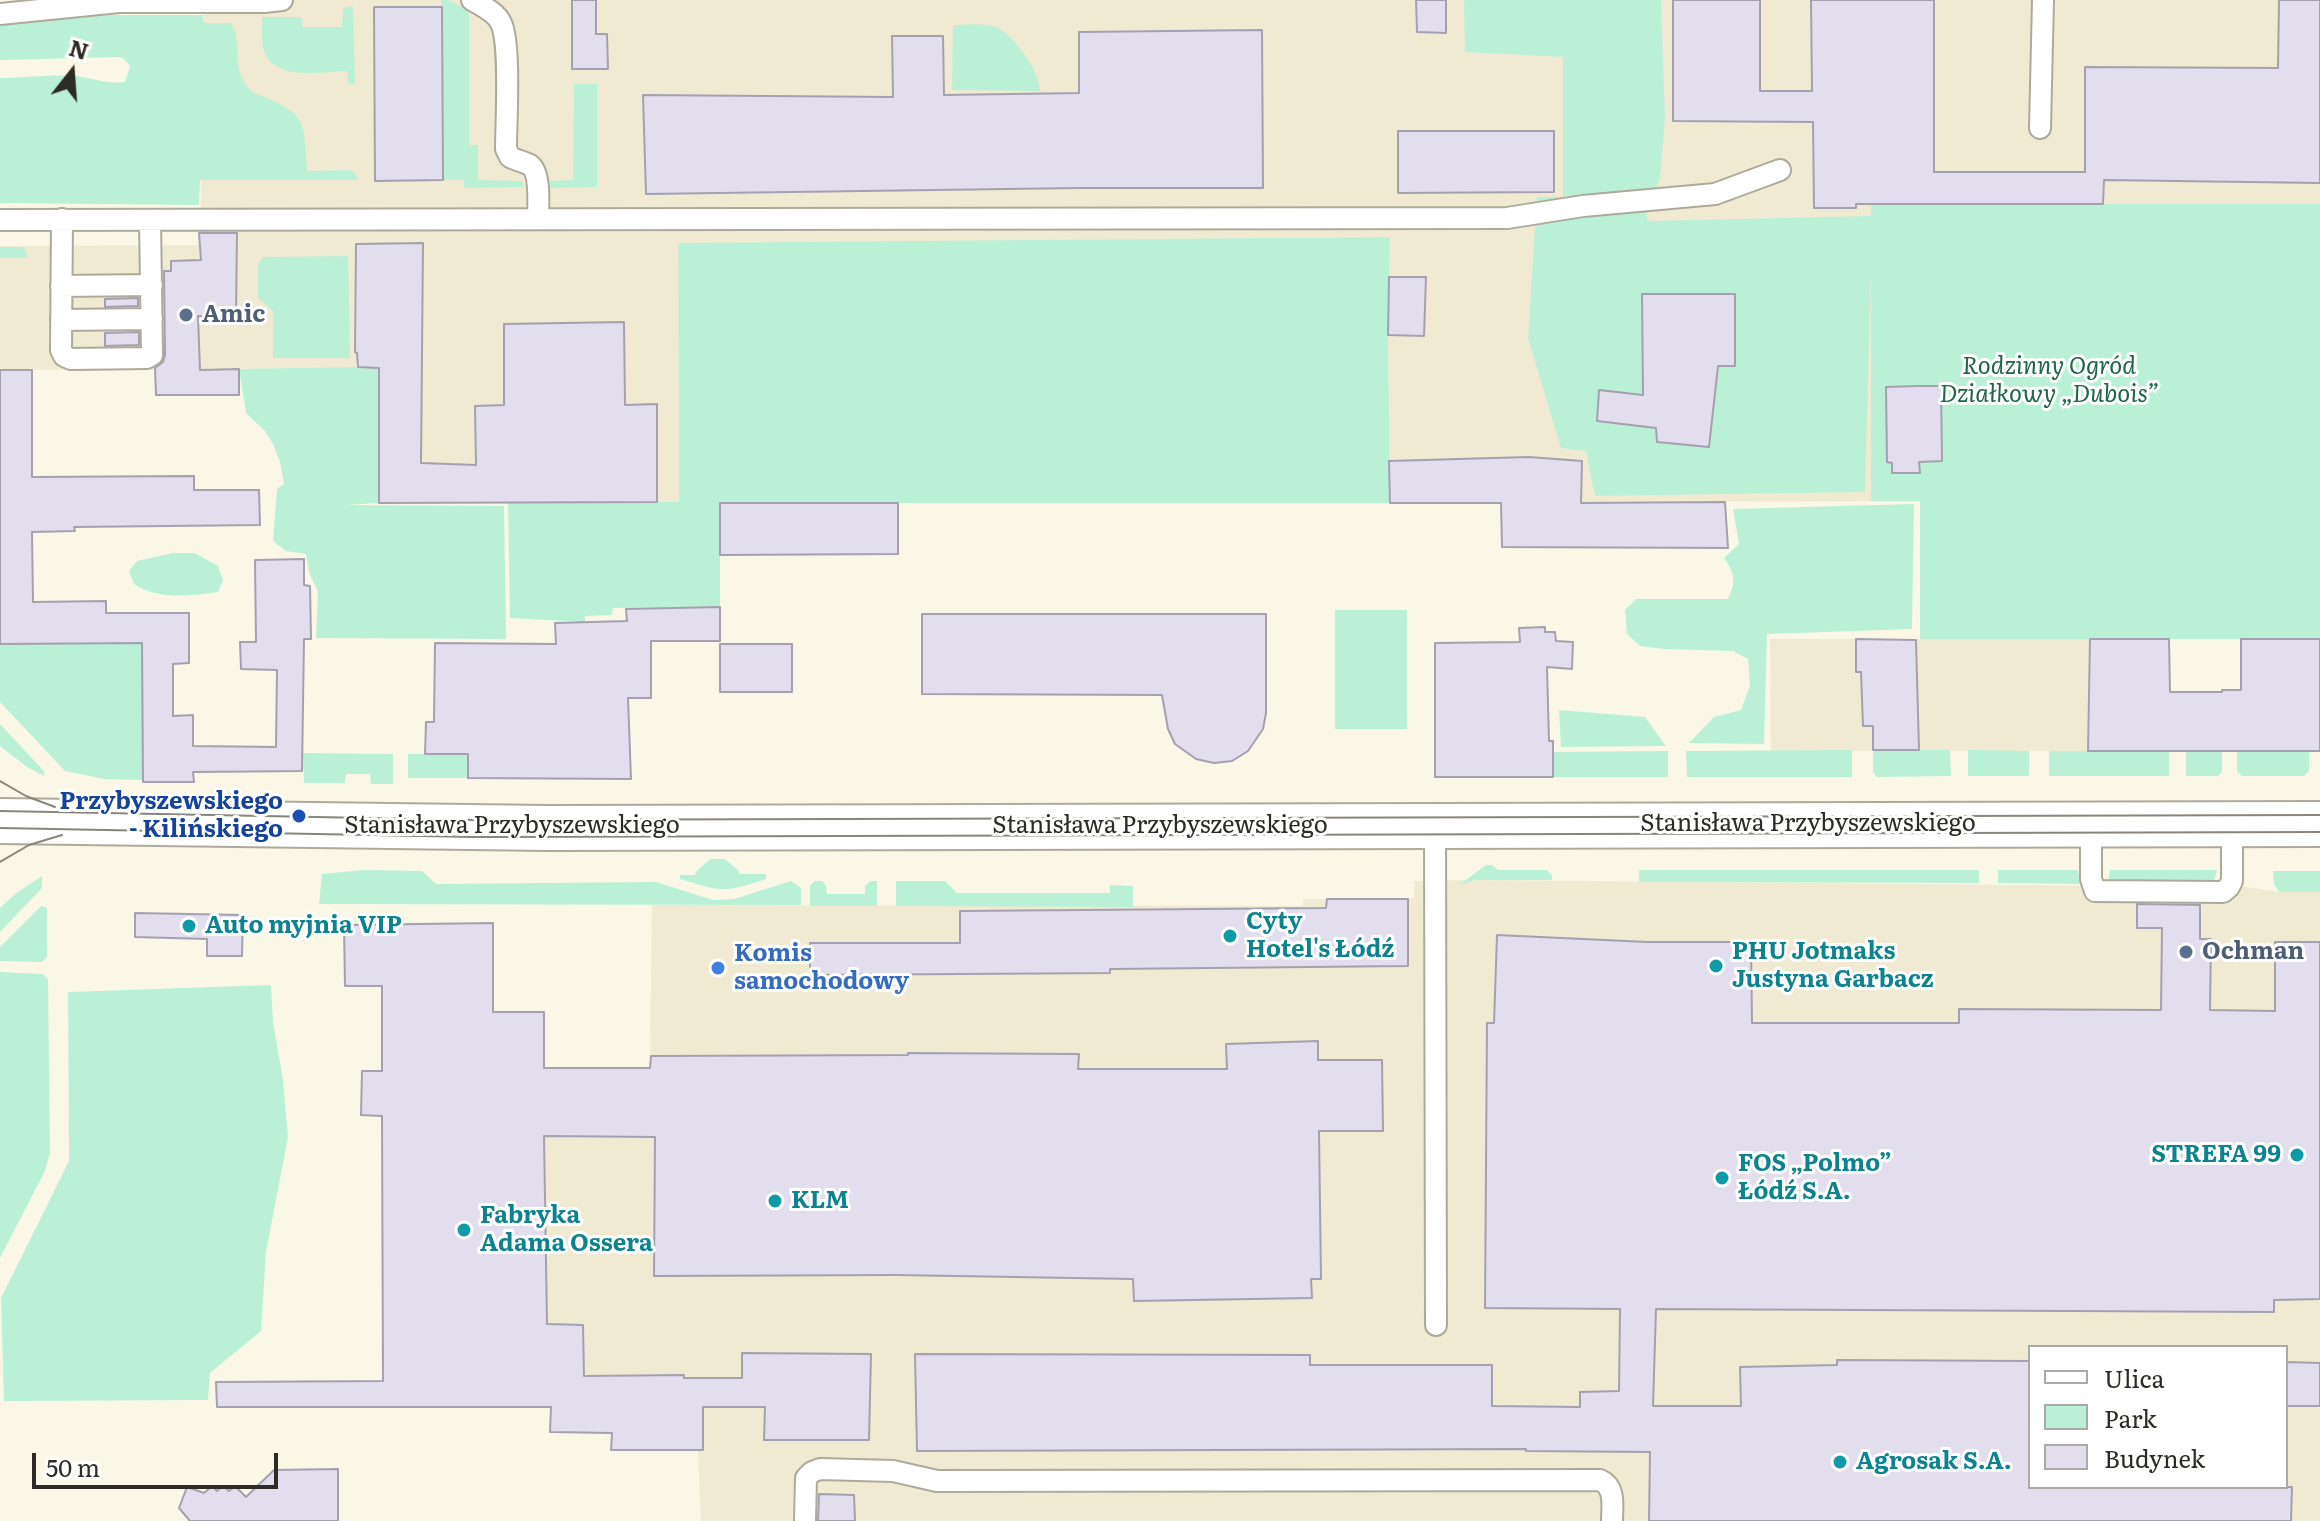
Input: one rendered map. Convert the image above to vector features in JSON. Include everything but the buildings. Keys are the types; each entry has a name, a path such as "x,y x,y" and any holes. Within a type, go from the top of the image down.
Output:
{"street":[{"name":"Stanisława Przybyszewskiego","path":"0,821 548,828 2320,824"}],"lane":[{"path":"0,14 107,3 282,0"},
{"path":"472,0 501,21 506,48 506,149 510,157 530,165 535,171 538,219"},
{"path":"2040,128 2043,0"},
{"path":"0,220 1507,218 1583,206 1715,194 1780,170"},
{"path":"62,219 61,350 64,356 71,359 147,358 152,355 150,220"},
{"path":"61,286 152,285"},
{"path":"61,320 152,319"},
{"path":"2091,824 2091,879 2095,891 2223,892 2232,881 2232,824"},
{"path":"1435,825 1436,1325"},
{"path":"805,1521 806,1478 820,1469 893,1471 937,1481 1600,1480 1606,1482 1611,1491 1612,1521"}],"shaded area":[{"path":"204,0 2320,0 2320,204 1871,204 1871,501 1390,503 1390,237 678,244 679,502 379,503 379,368 0,370 0,246 200,245"},
{"path":"1770,639 2090,639 2088,751 1771,751"},
{"path":"1475,880 2247,887 2279,892 2320,892 2320,1521 701,1521 698,1450 703,1450 702,1408 548,1407 544,1068 650,1068 652,905 1303,906 1303,899 1414,898 1414,881"}],"green space":[{"path":"441,0 448,0 468,10 469,145 478,145 478,180 522,181 524,187 464,188 464,180 443,180"},
{"name":"Rodzinny Ogród Działkowy „Dubois”","path":"1464,0 1661,0 1665,119 1660,177 1646,216 1650,221 1871,216 1871,204 2320,204 2320,639 1920,639 1920,501 1871,501 1871,272 1865,492 1595,496 1586,451 1561,448 1528,338 1537,197 1563,197 1563,57 1465,52"},
{"path":"353,6 355,84 348,84 347,71 299,73 276,66 268,59 262,44 262,17 301,17 303,27 342,27 343,8"},
{"path":"110,15 203,15 204,23 231,23 237,40 238,66 245,83 252,92 282,105 298,118 305,138 307,171 350,170 358,180 200,180 199,205 0,203 0,78 64,75 125,82 130,66 118,57 0,60 0,24"},
{"path":"953,25 987,25 1004,32 1031,65 1040,91 952,90"},
{"path":"574,84 597,84 597,187 549,188 550,181 573,180"},
{"path":"1390,237 1390,503 720,503 720,607 613,608 612,615 585,616 585,622 510,618 508,503 679,502 678,243"},
{"path":"0,247 24,247 28,258 0,258"},
{"path":"348,256 350,358 273,358 273,311 258,298 258,265 263,257"},
{"path":"379,368 379,503 345,505 504,506 506,639 316,638 318,592 309,572 306,554 286,551 273,541 277,489 284,484 280,462 265,431 246,413 239,369"},
{"path":"1914,504 1912,629 1767,634 1764,744 1689,743 1714,717 1741,710 1750,685 1748,659 1733,651 1640,646 1627,634 1625,610 1636,599 1728,599 1733,578 1724,558 1739,544 1733,509"},
{"path":"173,553 195,553 218,566 223,580 218,592 164,595 134,584 129,571 137,561"},
{"path":"1335,610 1407,610 1407,729 1335,729"},
{"path":"142,642 143,780 104,779 65,771 0,702 0,644"},
{"path":"1559,710 1645,717 1666,746 1561,747"},
{"path":"0,724 44,771 44,776 0,746"},
{"path":"1852,750 1852,777 1687,777 1686,751"},
{"path":"1873,750 1950,750 1951,776 1877,777 1873,772"},
{"path":"1968,750 2029,751 2029,776 1968,776"},
{"path":"1668,751 1668,777 1553,777 1553,752"},
{"path":"2049,751 2169,751 2169,776 2049,776"},
{"path":"2186,751 2222,751 2222,772 2218,776 2186,776"},
{"path":"2237,751 2309,751 2309,771 2304,776 2242,776 2237,771"},
{"path":"303,753 393,754 393,784 371,784 370,774 346,774 345,783 304,783"},
{"path":"408,754 468,754 468,778 408,778"},
{"path":"710,859 725,859 739,874 766,874 766,879 723,889 680,879 680,875 695,875"},
{"path":"1486,865 1498,870 1547,870 1552,880 1475,880 1459,885"},
{"path":"363,870 422,871 436,884 656,882 713,900 734,899 791,881 801,888 801,905 319,904 322,874"},
{"path":"1639,870 1979,870 1979,883 1639,882"},
{"path":"1998,870 2078,870 2080,884 1998,883"},
{"path":"2110,870 2217,870 2210,884 2108,884"},
{"path":"2273,871 2320,871 2320,892 2279,892 2274,884"},
{"path":"42,876 42,888 0,932 0,908"},
{"path":"815,881 822,881 827,894 865,894 865,886 870,881 877,881 877,906 810,906 810,886"},
{"path":"896,881 945,881 957,893 1110,893 1110,885 1133,886 1133,907 896,906"},
{"path":"41,906 47,908 47,957 42,962 0,961 0,947"},
{"path":"0,972 43,974 48,979 50,1152 45,1171 0,1258"},
{"path":"271,985 288,1137 266,1252 261,1331 210,1373 208,1400 4,1401 1,1298 69,1161 68,992"}],"tram line":[{"path":"0,781 26,796 55,807"},
{"path":"0,811 473,820 2320,815"},
{"path":"0,828 474,837 2320,832"},
{"path":"0,862 29,845 62,835"}],"place":[{"name":"Amic","path":"186,315"},
{"name":"Przybyszewskiego - Kilińskiego","path":"299,816"},
{"name":"Auto myjnia VIP","path":"189,926"},
{"name":"Cyty Hotel's Łódź","path":"1230,936"},
{"name":"Ochman","path":"2186,952"},
{"name":"PHU Jotmaks Justyna Garbacz","path":"1716,966"},
{"name":"Komis samochodowy","path":"718,968"},
{"name":"STREFA 99","path":"2297,1155"},
{"name":"FOS „Polmo” Łódź S.A.","path":"1722,1178"},
{"name":"KLM","path":"775,1201"},
{"name":"Fabryka Adama Ossera","path":"464,1230"},
{"name":"Agrosak S.A.","path":"1840,1462"}]}
